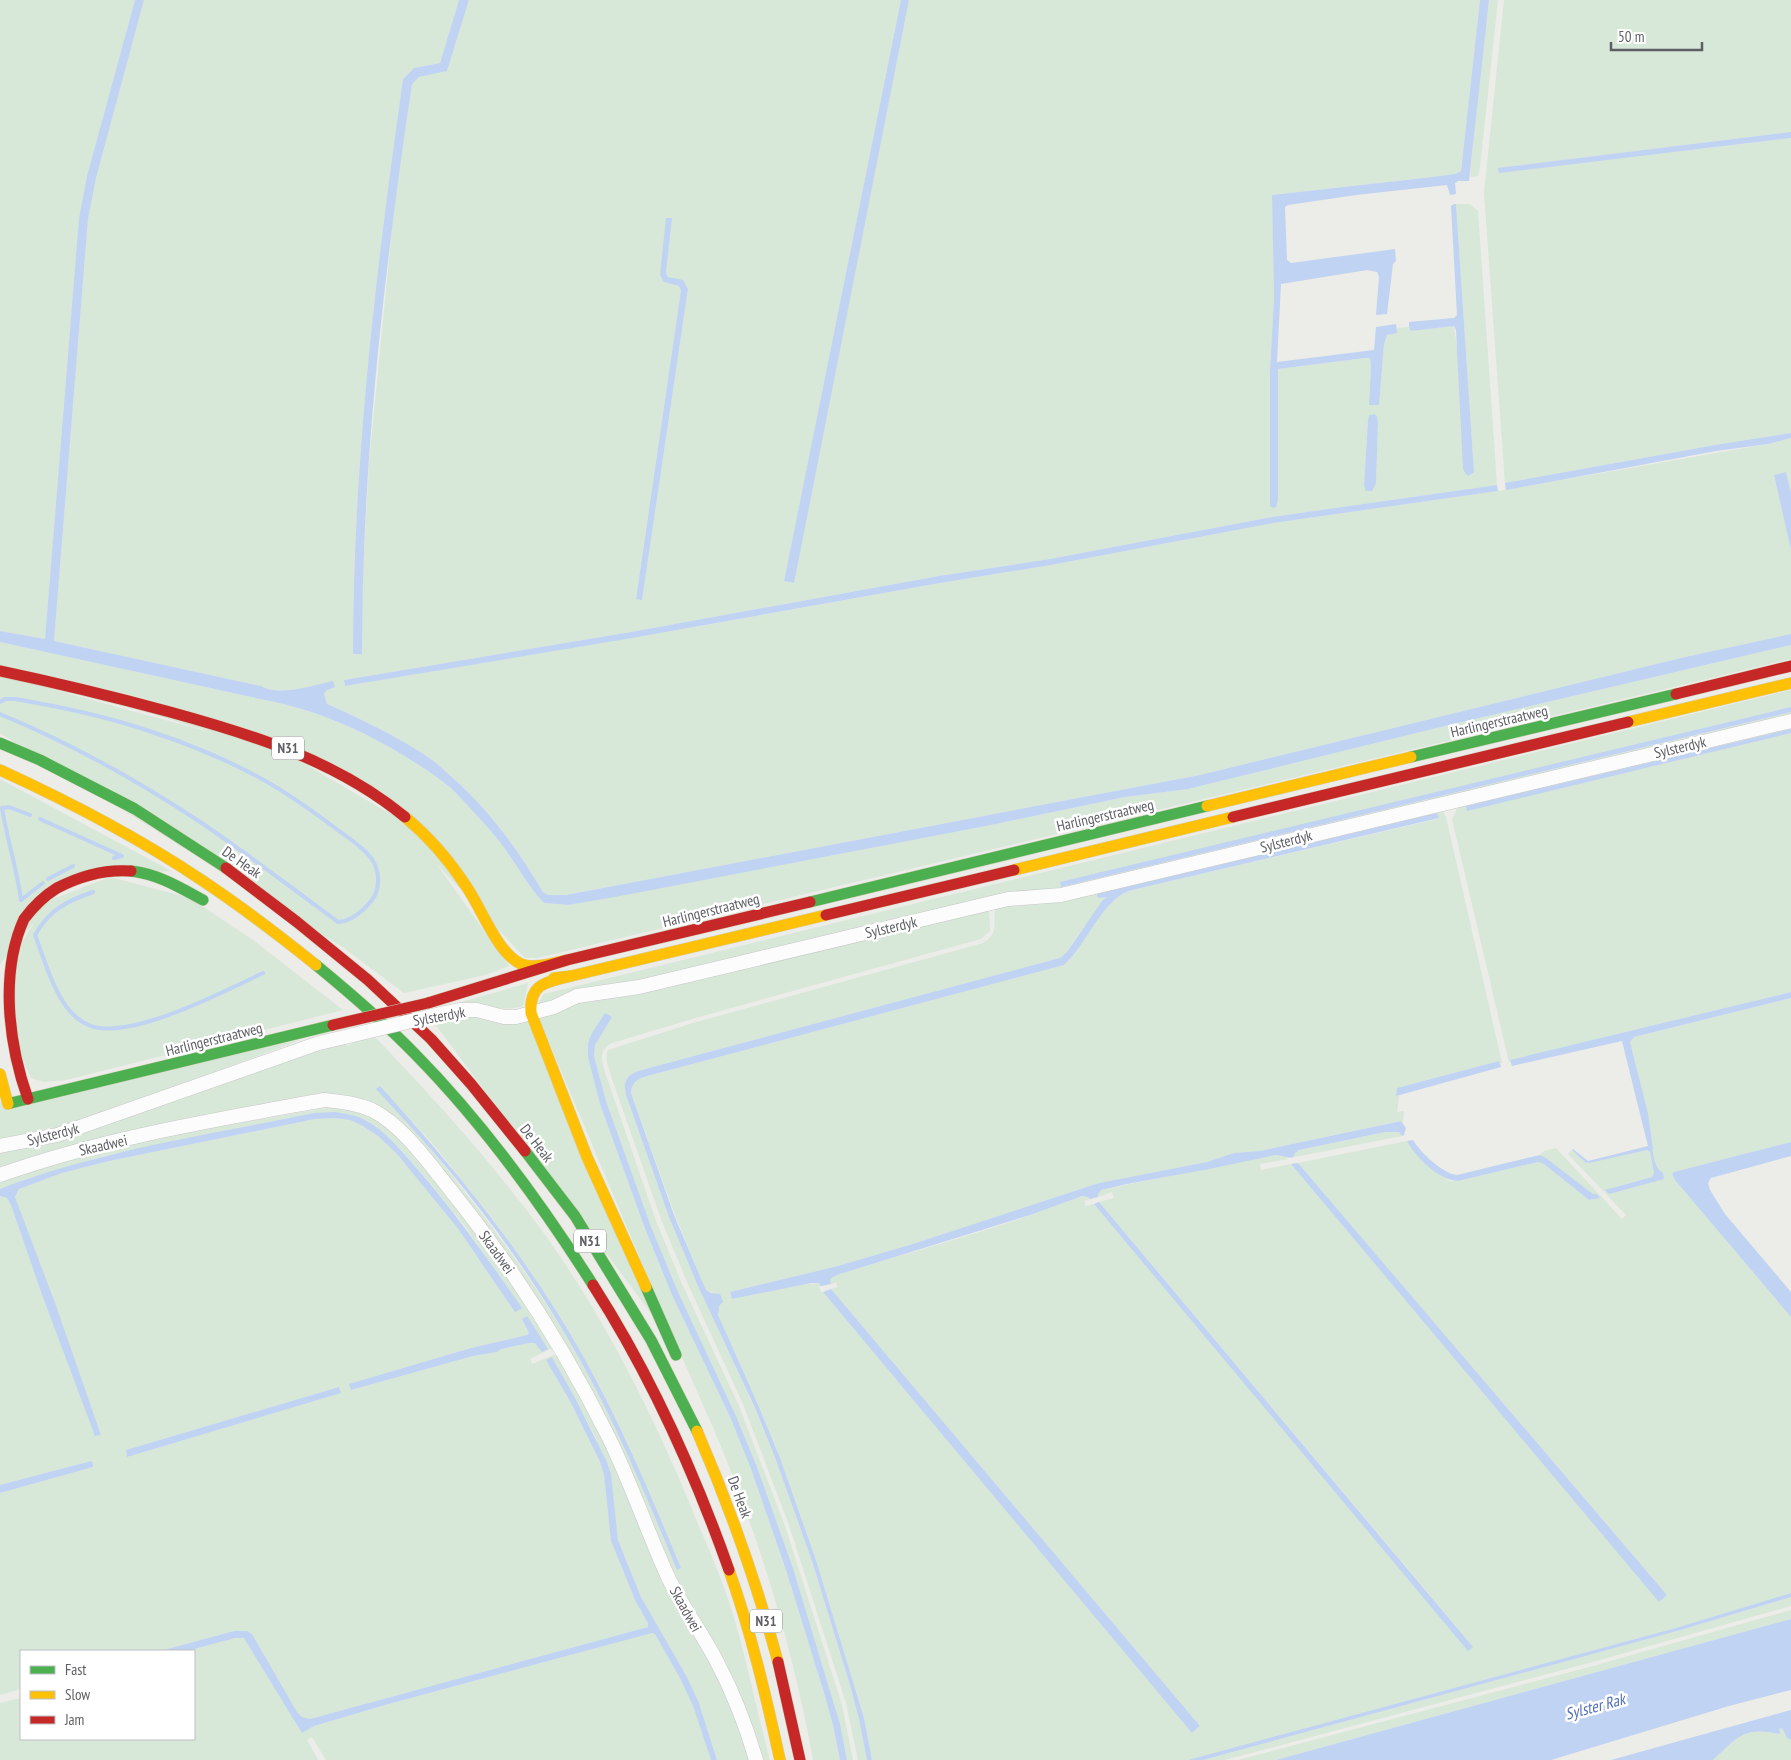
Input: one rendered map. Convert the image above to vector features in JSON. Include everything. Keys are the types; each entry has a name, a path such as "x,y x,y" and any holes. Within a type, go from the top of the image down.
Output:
{"main road":[{"name":"Harlingerstraatweg","path":"428,1003 567,960 1791,666"},
{"name":"N31","path":"0,671 37,678 145,705 208,723 288,748 328,765 384,800 412,822 449,863 468,888 511,958 524,966 567,960"},
{"name":"Harlingerstraatweg","path":"0,1074 8,1104 428,1003 477,995 534,981 571,976 1791,682"},
{"name":"De Heak","path":"0,743 40,760 135,810 229,870 297,922 368,980 431,1039 530,1157 575,1216 651,1340 688,1412 720,1484 770,1632 783,1680 800,1760"},
{"name":"N31","path":"0,770 88,812 206,883 275,932 346,990 416,1055 488,1136 552,1221 589,1276 639,1361 667,1417 704,1498 728,1563 750,1632 780,1760"},
{"path":"28,1099 7,1042 3,1019 2,974 7,952 15,933 47,894 66,882 97,872 124,870 146,874 175,884 211,905"},
{"name":"N31","path":"571,976 538,985 532,990 530,998 531,1013 587,1157 675,1351 681,1369"},
{"path":"350,1010 384,1043"},
{"name":"N31","path":"465,1127 494,1161 552,1221"},
{"name":"N31","path":"687,1386 720,1484"}],"street":[{"name":"Sylsterdyk","path":"0,1146 57,1135 345,1036 460,1010 476,1010 504,1017 531,1013 554,1007 577,996 639,987 1008,898 1060,895 1791,721"},
{"name":"Skaadwei","path":"0,1175 62,1154 324,1100 351,1102 373,1110 398,1129 469,1214 517,1279 571,1366 613,1446 668,1577 690,1618 715,1658 740,1710 756,1760"}],"green space":[{"path":"0,0 135,0 87,176 79,218 45,639 0,631"},
{"path":"144,0 459,0 440,63 414,68 403,79 375,294 362,438 354,582 353,654 362,654 362,591 369,463 394,208 412,83 419,77 447,71 469,0 901,0 784,581 793,583 909,0 1480,0 1461,171 1455,174 1424,178 1272,195 1274,298 1270,371 1270,506 1278,369 1370,358 1369,405 1379,405 1384,344 1387,335 1397,333 1396,328 1409,327 1411,331 1454,326 1474,472 1456,204 1470,204 1478,211 1497,485 1272,517 1050,559 939,576 631,632 344,680 345,686 1051,565 1273,523 1498,491 1768,444 1791,438 1791,493 1786,472 1774,475 1791,550 1791,634 1685,657 1200,775 566,895 548,895 543,892 514,846 492,818 437,764 394,736 327,704 324,694 333,682 297,689 268,689 54,641 88,219 96,178","holes":["672,219 666,273 668,277 683,281 688,289 642,600 636,598 681,290 679,286 664,282","1375,414 1378,423 1376,483 1367,491 1364,486 1368,420 1369,415"]},
{"path":"1489,0 1498,0 1480,167 1478,176 1470,177 1479,85"},
{"path":"1504,0 1791,0 1791,132 1498,168 1692,150 1791,138 1791,433 1505,483 1484,193"},
{"path":"0,642 296,707 348,726 398,752 432,773 451,788 495,836 544,903 568,905 986,826 1125,797 1188,789 1445,726 1791,645 1791,659 537,958 525,958 356,778 0,666"},
{"path":"0,675 286,753 409,825 509,966 485,975 404,993 344,948 0,733"},
{"path":"1791,690 1791,707 1060,883 1061,887 1791,712 1791,717 1162,867 538,1004 544,994"},
{"path":"1791,724 1791,729 1467,806 1468,810 1791,733 1791,992 1509,1062 1452,819 1459,805"},
{"path":"0,779 171,871 73,875 0,964"},
{"path":"1442,810 1446,817 1502,1063 1500,1064 1499,1061 1397,1088 1397,1096 1399,1096 1397,1112 1404,1111 1403,1122 1400,1121 1260,1151 1234,1153 1207,1162 1099,1183 916,1243 838,1266 730,1292 732,1299 805,1284 819,1283 821,1292 823,1292 1193,1733 1200,1726 831,1289 838,1287 836,1282 831,1284 830,1280 840,1274 1007,1223 1068,1200 1088,1197 1090,1199 1084,1201 1086,1206 1094,1204 1473,1646 1099,1202 1114,1198 1112,1192 1098,1197 1101,1190 1282,1155 1288,1159 1260,1164 1261,1170 1291,1164 1659,1601 1667,1595 1298,1163 1407,1141 1411,1148 1449,1181 1458,1181 1538,1162 1544,1164 1589,1200 1599,1198 1597,1194 1593,1194 1540,1155 1544,1151 1556,1148 1622,1219 1626,1215 1568,1154 1572,1150 1585,1162 1589,1163 1645,1149 1650,1152 1654,1173 1652,1177 1606,1190 1664,1179 1653,1156 1648,1113 1630,1042 1634,1037 1791,998 1791,1142 1672,1174 1675,1180 1791,1317 1791,1593 1676,1628 1188,1760 872,1760 864,1718 816,1560 780,1458 721,1325 716,1294 706,1290 675,1215 631,1093 633,1085 637,1080 647,1076 1064,965 1109,905 1128,891 1438,819 1437,813 1115,890 1098,898 1108,896 1061,958 644,1069 634,1073 627,1079 625,1083 626,1095 669,1217 697,1284 755,1409 776,1460 812,1561 859,1719 867,1760 858,1760 846,1703 789,1525 743,1404 687,1282 661,1219 611,1076 607,1060 608,1050 693,1023 983,943 993,932 995,909"},
{"path":"110,877 190,898 253,940 343,1010 66,1080 44,1082 31,1078 9,1026 10,961 48,901"},
{"path":"989,910 990,931 981,939 612,1043 607,1046 602,1054 607,1078 656,1221 682,1284 739,1406 785,1526 842,1705 853,1760 847,1760 840,1724 793,1568 757,1467 736,1416 678,1292 650,1224 606,1101 594,1056 595,1045 611,1017 605,1014 588,1043 600,1104 644,1226 672,1295 731,1419 751,1469 786,1570 824,1693 840,1760 813,1760 785,1634 746,1512 715,1432 675,1342 538,1016 578,1001"},
{"path":"528,983 523,1006 500,1008 462,1002"},
{"path":"447,1016 528,1018 656,1320 432,1020"},
{"path":"372,1034 413,1077 472,1143 528,1212 553,1246 598,1317 657,1430 721,1580 741,1643 770,1760 761,1760 675,1575 623,1455 571,1353 481,1219 360,1099 86,1142 50,1152 0,1170 0,1150 344,1042 347,1046","holes":["379,1086 433,1144 492,1218 529,1270 574,1341 598,1383 627,1442 681,1568 677,1569 601,1399 550,1310 480,1211"]},
{"path":"300,1040 72,1125 0,1142 0,1102"},
{"path":"332,1107 354,1110 373,1118 394,1133 437,1181 516,1286 552,1348 530,1359 532,1364 554,1355 558,1356 605,1441 715,1668 731,1704 750,1760 717,1760 699,1703 687,1677 641,1597 618,1540 613,1504 596,1438 552,1357 547,1360 570,1401 600,1462 604,1475 611,1541 635,1600 649,1623 648,1627 310,1719 302,1717 297,1712 252,1634 234,1631 164,1650 20,1650 20,1689 0,1695 0,1493 93,1467 93,1464 91,1461 0,1485 0,1196 7,1198 11,1205 41,1292 96,1436 101,1434 15,1197 19,1189 62,1173 109,1161 315,1119 335,1118 350,1120 378,1136 397,1154 459,1230 515,1311 521,1307 464,1225 434,1188 401,1150 366,1120 314,1113 107,1155 0,1189 0,1181 81,1154 216,1127","holes":["522,1319 547,1349 535,1343 529,1343 501,1349 497,1352 473,1356 351,1390 350,1384 471,1348 527,1335 529,1333","339,1387 340,1393 127,1457 126,1450"]},
{"path":"1385,1132 1399,1132 1402,1136 1295,1157 1295,1153 1299,1150"},
{"path":"1791,1597 1791,1606 1600,1660 1225,1760 1203,1760 1677,1631"},
{"path":"1791,1610 1791,1619 1276,1760 1238,1760 1593,1666"},
{"path":"651,1633 655,1634 681,1680 693,1706 711,1760 326,1760 312,1737 307,1740 318,1760 0,1760 0,1703 20,1698 20,1740 195,1740 195,1650 191,1650 240,1637 246,1639 302,1732 314,1726"},
{"path":"1782,1728 1787,1738 1791,1740 1791,1760 1713,1760 1742,1736 1757,1732 1779,1734 1779,1729"}],"water":[{"path":"135,0 144,0 96,178 88,219 54,641 268,689 297,689 333,681 335,687 327,690 324,694 327,704 394,736 437,764 492,818 514,846 543,892 548,895 566,895 1200,775 1685,657 1791,634 1791,645 1445,726 1188,789 1125,797 986,826 620,896 568,905 544,903 495,836 451,788 432,773 365,734 331,719 296,707 0,642 0,631 45,639 79,218 87,176"},
{"path":"459,0 469,0 447,71 419,77 412,84 392,226 376,368 366,511 362,654 353,654 357,510 368,366 375,294 403,79 414,68 440,63"},
{"path":"901,0 909,0 794,583 784,581"},
{"path":"1480,0 1489,0 1469,181 1458,181 1455,183 1456,194 1450,195 1447,185 1356,195 1285,207 1287,260 1291,263 1395,249 1396,261 1393,264 1387,314 1376,315 1379,277 1377,272 1367,270 1281,284 1277,362 1374,350 1376,327 1396,324 1397,333 1387,335 1384,344 1379,405 1369,405 1370,358 1278,369 1278,499 1276,507 1273,508 1270,506 1270,371 1274,298 1272,195 1424,178 1455,174 1461,171"},
{"path":"1791,132 1791,138 1499,173 1498,168"},
{"path":"1456,204 1474,472 1468,476 1463,468 1456,330 1454,326 1411,331 1409,327 1409,322 1454,318 1457,315 1451,206"},
{"path":"666,218 672,218 666,273 668,277 683,280 688,289 642,600 636,599 681,290 679,286 664,282 660,275"},
{"path":"1375,414 1378,423 1376,483 1372,491 1366,491 1364,486 1368,420 1369,415"},
{"path":"1791,433 1791,438 1768,444 1716,451 1506,490 1505,483"},
{"path":"1786,472 1791,493 1791,550 1774,475"},
{"path":"1497,485 1498,491 1273,523 1051,565 345,686 344,680 631,632 939,576 1050,559 1272,517"},
{"path":"1791,707 1791,712 1061,887 1060,882"},
{"path":"1791,729 1791,733 1467,811 1466,806"},
{"path":"1437,813 1439,818 1128,891 1109,905 1064,965 647,1076 637,1080 633,1085 631,1093 674,1215 706,1290 711,1293 720,1294 723,1302 719,1306 718,1315 780,1458 816,1560 864,1718 872,1760 867,1760 850,1685 812,1561 776,1460 755,1408 697,1284 669,1217 626,1095 625,1083 627,1079 634,1073 644,1069 1060,958 1067,952 1102,901 1107,897 1098,898 1097,894"},
{"path":"1791,992 1791,998 1634,1037 1630,1042 1648,1113 1654,1158 1656,1166 1663,1173 1664,1179 1609,1194 1605,1190 1652,1177 1654,1173 1650,1152 1647,1150 1589,1163 1585,1162 1572,1150 1588,1161 1648,1146 1622,1041 1512,1066 1510,1060"},
{"path":"605,1013 612,1017 595,1045 594,1056 606,1101 650,1224 678,1292 736,1416 757,1467 793,1568 840,1724 847,1760 840,1760 824,1693 786,1570 751,1469 731,1419 672,1295 644,1226 600,1104 588,1057 588,1043"},
{"path":"1499,1061 1501,1067 1396,1096 1397,1088"},
{"path":"380,1086 484,1208 554,1307 590,1369 619,1425 681,1568 677,1570 615,1427 558,1322 515,1256 484,1214 434,1152 376,1089"},
{"path":"336,1112 365,1120 379,1129 397,1146 456,1216 522,1308 515,1312 459,1230 397,1154 378,1136 350,1120 335,1118 315,1119 109,1161 62,1173 19,1189 15,1197 55,1303 101,1435 95,1436 41,1292 11,1205 7,1198 0,1196 0,1189 38,1175 116,1154 195,1136 314,1113"},
{"path":"1401,1121 1406,1128 1402,1136 1399,1132 1385,1132 1299,1150 1295,1153 1294,1157 1289,1158 1275,1155 1101,1190 1098,1197 1090,1199 1082,1196 1030,1215 840,1274 830,1280 831,1284 821,1286 819,1283 811,1283 732,1299 730,1292 838,1266 916,1243 1099,1183 1207,1162 1234,1153 1260,1151"},
{"path":"1413,1140 1432,1162 1445,1171 1457,1175 1540,1155 1593,1194 1597,1194 1600,1198 1589,1200 1544,1164 1538,1162 1458,1181 1451,1180 1443,1177 1422,1161 1407,1141"},
{"path":"1791,1142 1791,1156 1711,1178 1708,1183 1710,1190 1725,1214 1791,1292 1791,1317 1675,1180 1672,1174"},
{"path":"1298,1163 1667,1595 1659,1602 1291,1164"},
{"path":"1099,1202 1473,1647 1468,1651 1094,1204"},
{"path":"831,1289 1200,1726 1192,1733 823,1292"},
{"path":"527,1316 548,1349 542,1352 535,1343 529,1343 501,1349 497,1352 473,1356 351,1390 349,1384 471,1348 527,1335 529,1333 522,1319"},
{"path":"552,1357 606,1460 611,1474 618,1540 641,1597 687,1677 699,1703 717,1760 711,1760 693,1706 681,1680 655,1634 652,1633 385,1705 314,1726 302,1733 244,1638 235,1638 191,1650 164,1650 234,1631 247,1631 252,1634 297,1712 302,1717 310,1719 648,1627 648,1623 635,1600 611,1541 604,1475 600,1462 570,1401 546,1360"},
{"path":"339,1387 341,1393 127,1457 126,1450"},
{"path":"91,1461 93,1467 0,1493 0,1485"},
{"path":"1791,1593 1791,1597 1677,1631 1203,1760 1188,1760 1676,1628"},
{"name":"Sylster Rak","path":"1791,1619 1791,1690 1729,1706 1551,1760 1276,1760"},
{"path":"1791,1710 1791,1740 1787,1738 1782,1728 1779,1729 1779,1734 1757,1732 1742,1736 1713,1760 1611,1760"}],"waterway":[{"path":"0,702 5,699 15,699 121,722 195,748 247,771 301,803 367,853 377,870 378,886 375,896 357,914 348,920 338,922 230,843 171,803 75,749 0,714"},
{"path":"21,900 2,808 9,807 30,815"},
{"path":"40,819 122,856 114,858"},
{"path":"48,879 73,866"},
{"path":"21,900 43,883"},
{"path":"93,892 67,903 53,913 40,926 35,935 50,974 64,1003 79,1020 88,1025 108,1028 129,1026 153,1020 202,1001 263,973"}],"traffic: fast":[{"path":"1411,757 1676,694"},
{"path":"0,743 40,760 135,809 226,868"},
{"path":"810,902 1207,806"},
{"path":"131,871 159,878 203,900"},
{"path":"316,965 391,1031 440,1080 532,1194 593,1285"},
{"path":"11,1103 333,1025"},
{"path":"525,1151 575,1216 651,1340 697,1431"},
{"path":"646,1287 676,1355"}],"traffic: slow":[{"path":"1628,722 1791,683"},
{"path":"1207,806 1411,757"},
{"path":"0,770 104,821 179,865 246,911 316,965"},
{"path":"405,817 430,840 453,867 472,895 497,940 512,958 521,964 532,966 567,960"},
{"path":"1014,870 1233,817"},
{"path":"554,978 571,976 826,915"},
{"path":"571,976 547,982 536,990 531,1003 531,1013 587,1157 646,1287"},
{"path":"0,1074 8,1104"},
{"path":"697,1431 742,1545 778,1662"},
{"path":"729,1570 758,1664 780,1760"}],"traffic: jam":[{"path":"1676,694 1791,666"},
{"path":"0,671 149,706 233,730 294,752 323,765 379,797 405,817"},
{"path":"1233,817 1628,722"},
{"path":"226,868 297,922 368,980 431,1039 471,1084 525,1151"},
{"path":"826,915 1014,870"},
{"path":"28,1099 21,1077 12,1031 9,984 16,940 24,919 43,898 57,888 83,877 102,872 131,871"},
{"path":"428,1003 567,960 810,902"},
{"path":"333,1025 428,1003"},
{"path":"593,1285 652,1388 686,1460 729,1570"},
{"path":"778,1662 800,1760"}]}
